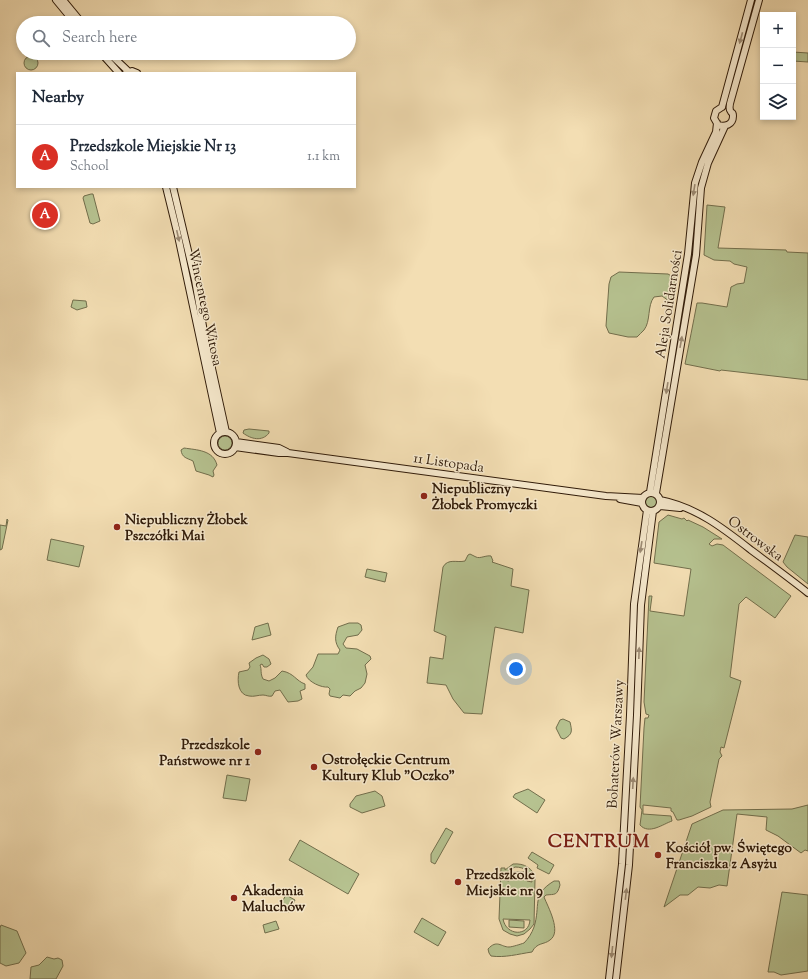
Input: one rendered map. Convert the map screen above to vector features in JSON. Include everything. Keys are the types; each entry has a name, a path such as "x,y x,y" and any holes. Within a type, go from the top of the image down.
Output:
{"main road":[{"path":"56,0 69,16"},
{"path":"63,0 76,16"},
{"path":"751,0 722,107 714,114 714,120 725,126 733,119 733,114 730,110 730,100 759,0"},
{"path":"107,60 118,72"},
{"path":"115,60 127,72"},
{"path":"722,107 730,110"},
{"name":"Aleja Solidarności","path":"653,493 687,262 695,183 702,162 716,132 717,123"},
{"name":"Aleja Solidarności","path":"653,493 696,255 701,188 708,163 725,126"},
{"name":"Wincentego Witosa","path":"166,188 223,433"},
{"name":"Wincentego Witosa","path":"173,188 195,280 223,433"},
{"path":"223,433 233,436 235,444 230,452 226,454 217,450 215,440 223,433"},
{"name":"11 Listopada","path":"235,444 279,448 288,453 642,500"},
{"path":"653,493 660,503 658,508 650,511 642,500 646,494 653,493"},
{"name":"Ostrowska","path":"660,503 686,508 714,522 808,593"},
{"name":"Bohaterów Warszawy","path":"609,979 622,864 634,604 650,511"},
{"name":"Bohaterów Warszawy","path":"616,979 629,865 641,605 650,511"}],"green space":[{"path":"796,52 808,53 808,62 796,61"},
{"path":"24,60 38,60 38,66 34,70 28,70 24,66"},
{"path":"93,194 100,221 93,224 90,223 83,198 84,196"},
{"path":"707,205 725,207 718,248 786,250 787,252 808,253 808,380 720,371 685,364 697,303 727,307 731,287 744,283 747,267 734,264 730,261 714,260 704,255"},
{"path":"619,272 668,274 675,278 672,300 669,301 662,296 654,297 650,305 648,322 644,330 637,337 628,337 609,333 606,326 609,284 611,277"},
{"path":"73,300 86,301 87,307 77,310 71,307"},
{"path":"244,430 269,431 269,433 263,438 256,439 243,433"},
{"path":"222,436 228,436 232,440 232,446 228,450 222,450 218,446 218,440"},
{"path":"184,448 199,450 212,456 217,465 213,471 213,477 196,471 193,461 182,455 181,450"},
{"path":"651,496 655,498 657,502 655,506 651,508 647,506 645,502 647,498"},
{"path":"668,515 682,519 684,518 687,521 688,520 703,527 722,539 714,539 709,544 712,546 717,544 723,545 791,596 775,618 746,597 739,604 730,677 741,681 724,748 721,747 720,752 722,756 719,759 710,802 711,807 692,816 677,820 671,811 671,808 643,805 643,814 671,816 672,821 656,828 648,829 640,825 642,810 640,807 644,728 645,718 648,718 649,715 646,714 644,702 649,596 652,596 650,611 684,616 691,569 654,563 659,522"},
{"path":"7,519 8,520 2,549 0,550 0,525 6,526"},
{"path":"795,535 808,537 808,584 783,562"},
{"path":"51,539 84,546 79,567 47,560"},
{"path":"470,554 478,557 491,556 492,562 513,569 511,586 529,590 523,633 495,627 482,714 464,713 453,699 446,685 427,683 430,657 443,659 446,636 434,631 443,567 445,564 450,562 465,561"},
{"path":"367,569 387,573 385,582 365,577"},
{"path":"268,623 271,635 252,640 255,627"},
{"path":"349,623 358,623 361,625 362,630 358,635 347,637 343,644 346,648 357,649 370,656 371,659 365,665 367,674 365,683 350,696 343,695 340,698 330,696 330,689 328,687 322,687 316,684 309,680 306,675 313,667 318,654 338,654 340,650 337,644 336,633 338,627"},
{"path":"263,655 269,659 271,664 267,667 264,667 262,664 260,665 263,679 269,681 275,678 282,671 289,673 305,684 305,689 300,691 302,699 288,702 280,690 275,691 272,696 251,696 245,695 240,690 238,683 239,672 248,670 250,667 249,663"},
{"path":"563,719 570,722 571,730 569,736 564,739 561,738 556,728 560,720"},
{"path":"227,775 250,779 246,801 223,798"},
{"path":"528,789 545,800 537,813 513,797 515,794"},
{"path":"375,791 382,796 385,806 362,813 350,807 350,804 356,796"},
{"path":"808,805 808,851 805,850 801,853 778,836 766,830 767,817 737,814 727,886 719,885 710,888 698,887 688,895 680,895 664,907 692,824 723,810 792,809"},
{"path":"446,828 453,832 435,864 431,862 431,854"},
{"path":"300,840 359,874 348,894 289,860"},
{"path":"532,852 554,865 549,874 537,868 538,865 528,858"},
{"path":"513,864 525,865 533,872 535,880 534,924 524,934 517,936 503,930 499,919 501,868 505,868 505,870","holes":["515,867 525,869 529,873 532,882 527,881 527,872 510,872 509,881 504,880 507,872","503,919 530,920 529,926 526,929 522,932 517,932 508,929"]},
{"path":"554,881 559,881 560,885 558,891 555,894 546,895 544,897 553,919 555,931 550,940 538,945 532,952 506,956 491,956 488,949 494,944 510,947 524,943 534,927 539,896 547,886"},
{"path":"782,892 808,895 808,971 781,975 774,972 768,972"},
{"path":"286,895 295,900 289,912 279,907"},
{"path":"422,918 446,932 438,946 414,932"},
{"path":"509,920 524,921 524,928 509,927"},
{"path":"276,921 279,929 265,933 263,925"},
{"path":"1,925 17,931 26,953 19,963 6,966 0,963"},
{"path":"47,957 62,960 63,966 56,979 30,979 31,967 39,965"}],"place":[{"name":"Przedszkole Miejskie Nr 13","path":"45,215"},
{"name":"Niepubliczny Żłobek Promyczki","path":"424,496"},
{"name":"Niepubliczny Żłobek Pszczółki Mai","path":"117,527"},
{"name":"Przedszkole Państwowe nr 1","path":"258,752"},
{"name":"Ostrołęckie Centrum Kultury Klub \"Oczko\"","path":"314,767"},
{"name":"Kościół pw. Świętego Franciszka z Asyżu","path":"658,855"},
{"name":"Przedszkole Miejskie nr 9","path":"458,882"},
{"name":"Akademia Maluchów","path":"234,898"}],"district":[{"name":"CENTRUM","path":"599,841"}]}
